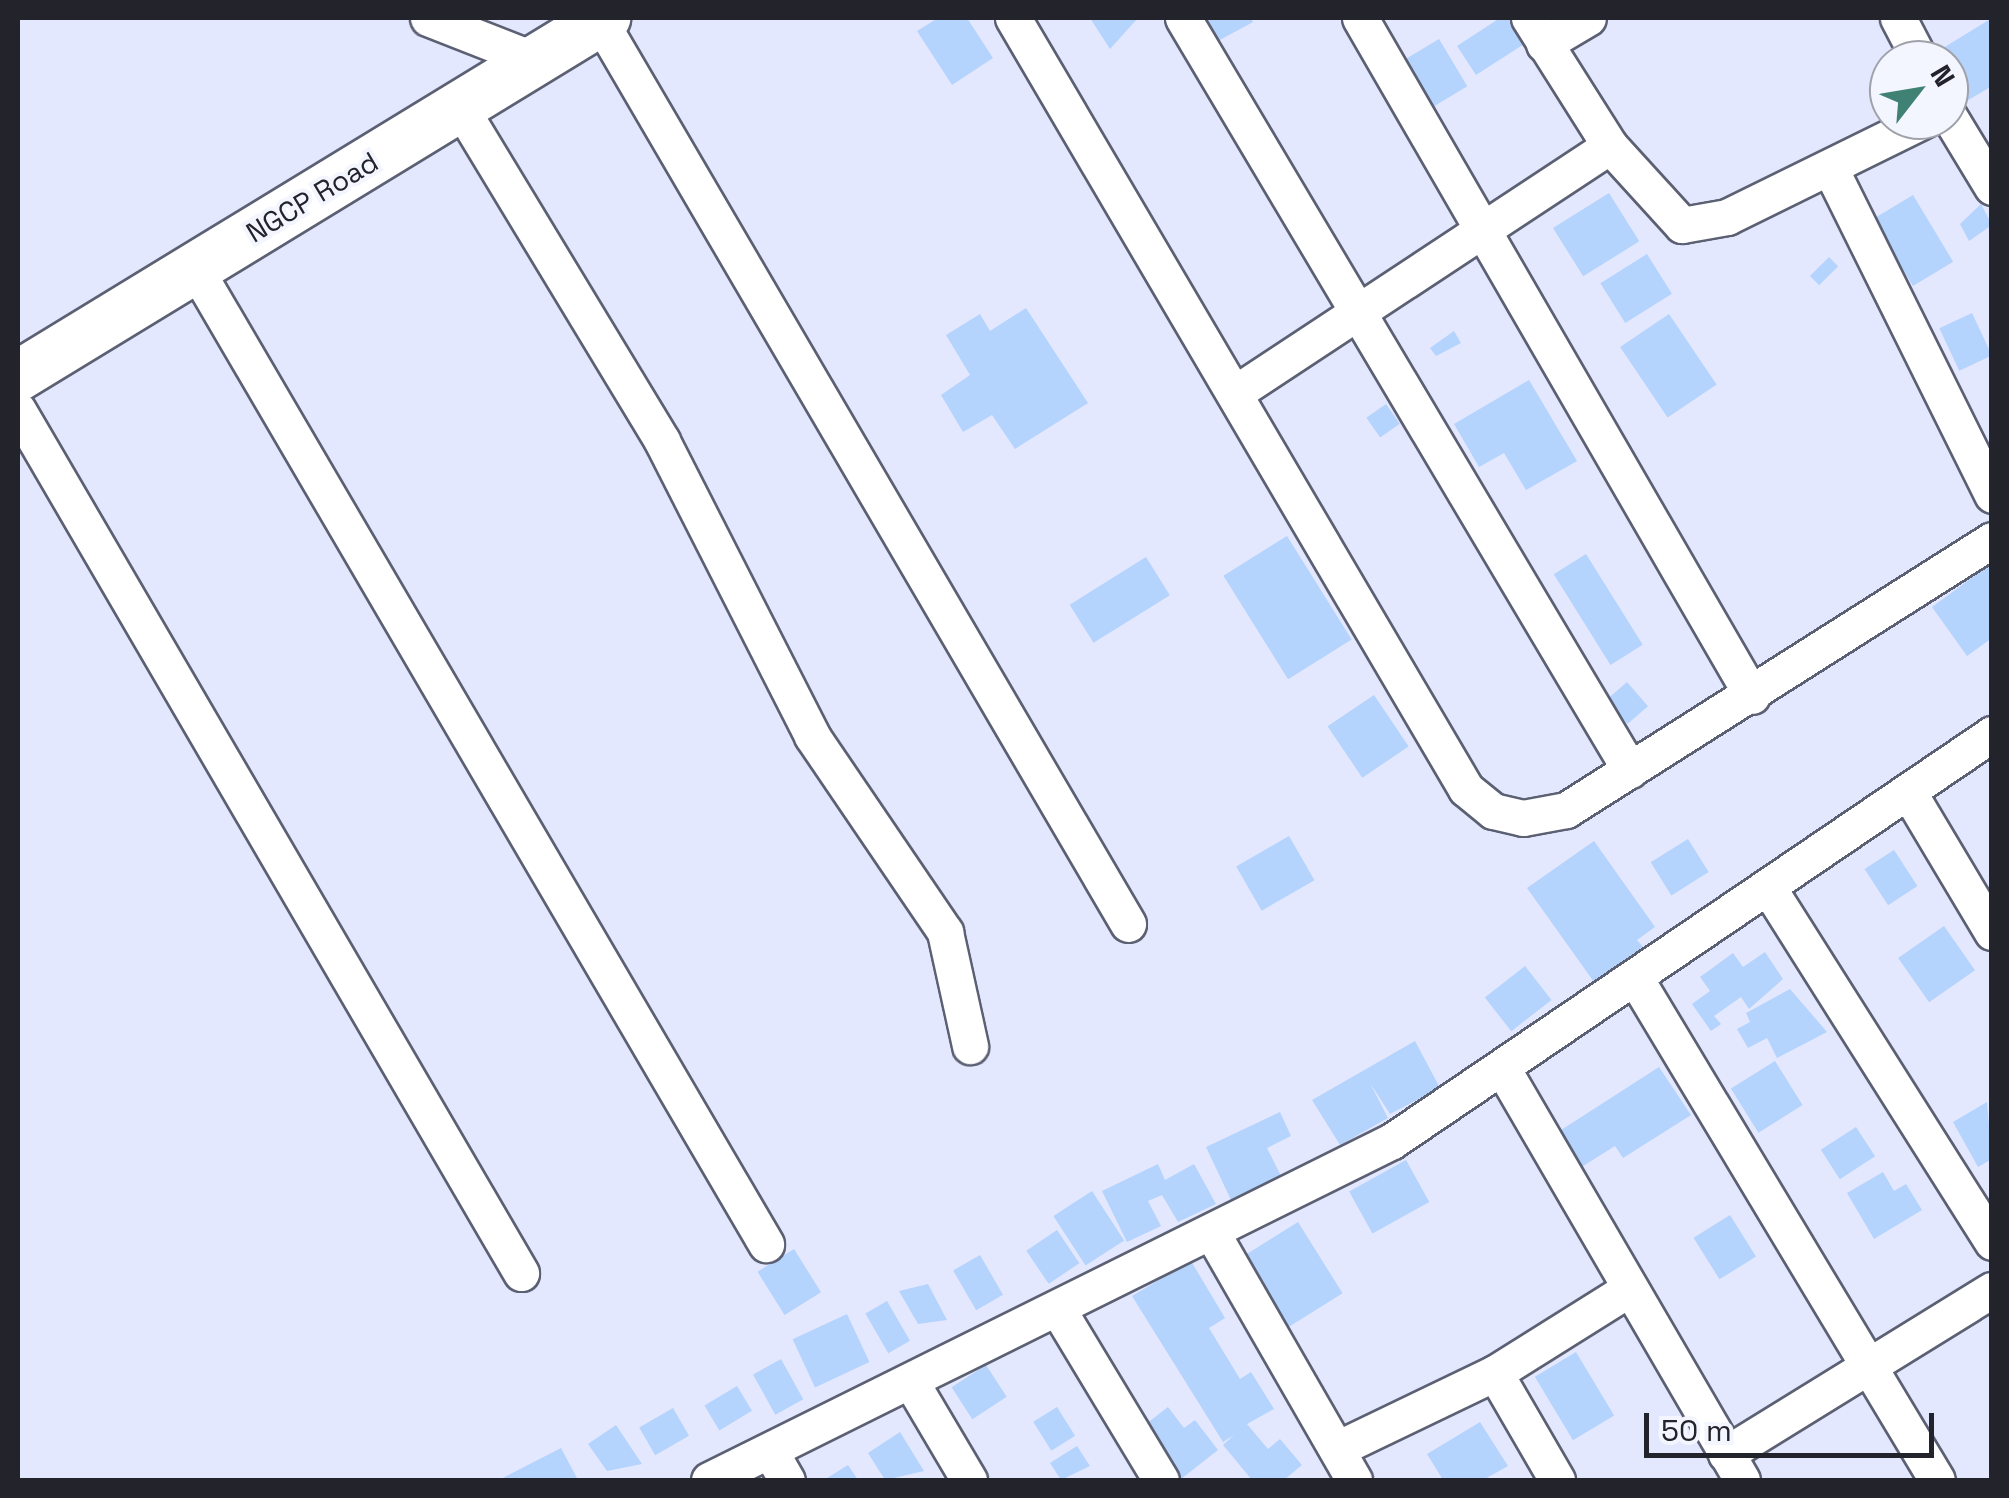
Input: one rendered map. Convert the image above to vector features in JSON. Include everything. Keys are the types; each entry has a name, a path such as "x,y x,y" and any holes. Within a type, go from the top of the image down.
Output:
{"main road":[{"name":"NGCP Road","path":"18,376 603,19"}],"street":[{"path":"428,18 536,60"},
{"path":"1013,18 1466,788 1493,811 1522,818 1566,810 1752,696 1992,540"},
{"path":"1183,18 1630,770"},
{"path":"1360,18 1486,228 1752,696"},
{"path":"1588,18 1537,31 1610,146 1668,212 1701,228 1885,140"},
{"path":"603,19 1128,924"},
{"path":"460,106 671,458 812,736 945,932 970,1046"},
{"path":"1964,140 1992,187"},
{"path":"1234,393 1610,146"},
{"path":"1830,168 1992,495"},
{"path":"196,268 766,1244"},
{"path":"18,410 521,1273"},
{"path":"708,1480 779,1466 911,1382 1392,1141 1771,892 1992,734"},
{"path":"1909,794 1992,932"},
{"path":"1771,892 1992,1242"},
{"path":"1637,981 1937,1480"},
{"path":"1504,1071 1734,1467 1867,1367 1992,1290"},
{"path":"1212,1233 1354,1480"},
{"path":"1336,1449 1495,1374 1630,1289"},
{"path":"1059,1311 1161,1480"},
{"path":"1495,1374 1557,1480"},
{"path":"911,1382 969,1480"}],"building":[{"path":"938,18 967,18 993,58 952,85 917,31"},
{"path":"1090,18 1138,18 1110,49"},
{"path":"1206,18 1251,18 1253,22 1218,41"},
{"path":"1500,18 1511,18 1527,42 1476,75 1457,46"},
{"path":"1992,18 1992,86 1969,100 1969,40 1956,40"},
{"path":"1439,39 1467,86 1425,111 1397,64"},
{"path":"1609,193 1639,241 1583,276 1553,228"},
{"path":"1913,195 1953,262 1913,286 1873,219"},
{"path":"1981,204 1992,225 1969,241 1960,224"},
{"path":"1647,254 1672,294 1625,323 1600,283"},
{"path":"1829,257 1838,266 1819,285 1810,276"},
{"path":"1026,308 1088,403 1015,449 992,415 963,432 941,395 970,375 946,335 980,314 990,331"},
{"path":"1972,313 1992,356 1959,371 1939,328"},
{"path":"1669,314 1717,384 1668,417 1620,347"},
{"path":"1454,331 1461,343 1436,356 1430,348"},
{"path":"1529,380 1577,461 1526,490 1504,453 1479,467 1454,424"},
{"path":"1386,404 1400,424 1380,437 1366,418"},
{"path":"1287,536 1352,639 1288,679 1223,576"},
{"path":"1586,554 1643,645 1610,665 1554,574"},
{"path":"1146,557 1170,595 1094,643 1070,605"},
{"path":"1992,563 1992,638 1967,656 1932,607"},
{"path":"1627,682 1648,706 1628,724 1607,700"},
{"path":"1374,695 1409,746 1362,778 1328,726"},
{"path":"1289,836 1314,880 1262,911 1236,866"},
{"path":"1688,839 1709,872 1671,895 1651,862"},
{"path":"1594,841 1655,927 1637,940 1643,947 1594,982 1527,888"},
{"path":"1894,850 1917,886 1888,905 1865,869"},
{"path":"1944,926 1975,970 1929,1002 1898,958"},
{"path":"1765,952 1783,979 1749,1009 1741,997 1714,1016 1721,1024 1711,1031 1692,1004 1710,991 1700,977 1733,953 1743,967"},
{"path":"1525,966 1551,1000 1511,1031 1485,997"},
{"path":"1790,989 1827,1032 1777,1058 1767,1038 1748,1048 1737,1029 1750,1022 1746,1013"},
{"path":"1415,1041 1440,1088 1390,1114 1370,1083 1388,1118 1340,1145 1312,1100"},
{"path":"1775,1061 1803,1105 1758,1133 1731,1089"},
{"path":"1659,1067 1691,1115 1623,1158 1615,1146 1580,1168 1558,1132"},
{"path":"1987,1102 1992,1159 1978,1167 1953,1122"},
{"path":"1280,1112 1291,1136 1267,1148 1282,1178 1231,1200 1206,1147"},
{"path":"1856,1127 1875,1156 1840,1179 1821,1150"},
{"path":"1406,1160 1429,1202 1372,1233 1349,1192"},
{"path":"1158,1164 1165,1180 1194,1164 1216,1204 1178,1222 1162,1195 1148,1201 1161,1226 1127,1242 1102,1191"},
{"path":"1883,1172 1894,1191 1906,1184 1922,1210 1874,1239 1847,1193"},
{"path":"1092,1191 1124,1240 1086,1266 1053,1216"},
{"path":"1730,1215 1756,1257 1719,1279 1694,1238"},
{"path":"1298,1222 1343,1293 1287,1328 1243,1256"},
{"path":"1057,1230 1079,1263 1049,1284 1026,1251"},
{"path":"794,1249 821,1292 785,1315 758,1272"},
{"path":"980,1255 1003,1295 976,1310 953,1270"},
{"path":"1191,1261 1225,1318 1209,1328 1240,1379 1251,1372 1274,1409 1247,1424 1268,1449 1280,1439 1302,1465 1284,1480 1252,1480 1223,1445 1234,1435 1223,1442 1132,1296"},
{"path":"928,1284 947,1320 918,1324 899,1291"},
{"path":"887,1301 910,1341 888,1353 865,1314"},
{"path":"847,1314 869,1362 815,1387 793,1339"},
{"path":"1576,1352 1614,1415 1573,1440 1535,1377"},
{"path":"781,1359 803,1399 775,1415 753,1375"},
{"path":"986,1365 1007,1397 972,1419 952,1387"},
{"path":"737,1386 752,1411 719,1430 704,1406"},
{"path":"1057,1407 1075,1436 1051,1451 1033,1422"},
{"path":"1168,1407 1184,1428 1195,1420 1218,1450 1181,1479 1142,1427"},
{"path":"673,1408 689,1436 655,1455 639,1428"},
{"path":"1480,1422 1508,1466 1483,1480 1443,1480 1427,1454"},
{"path":"616,1425 642,1464 607,1471 588,1444"},
{"path":"900,1432 924,1471 885,1480 868,1453"},
{"path":"1077,1446 1090,1466 1061,1480 1050,1463"},
{"path":"561,1448 578,1480 499,1480"},
{"path":"848,1465 858,1480 824,1480"}]}
